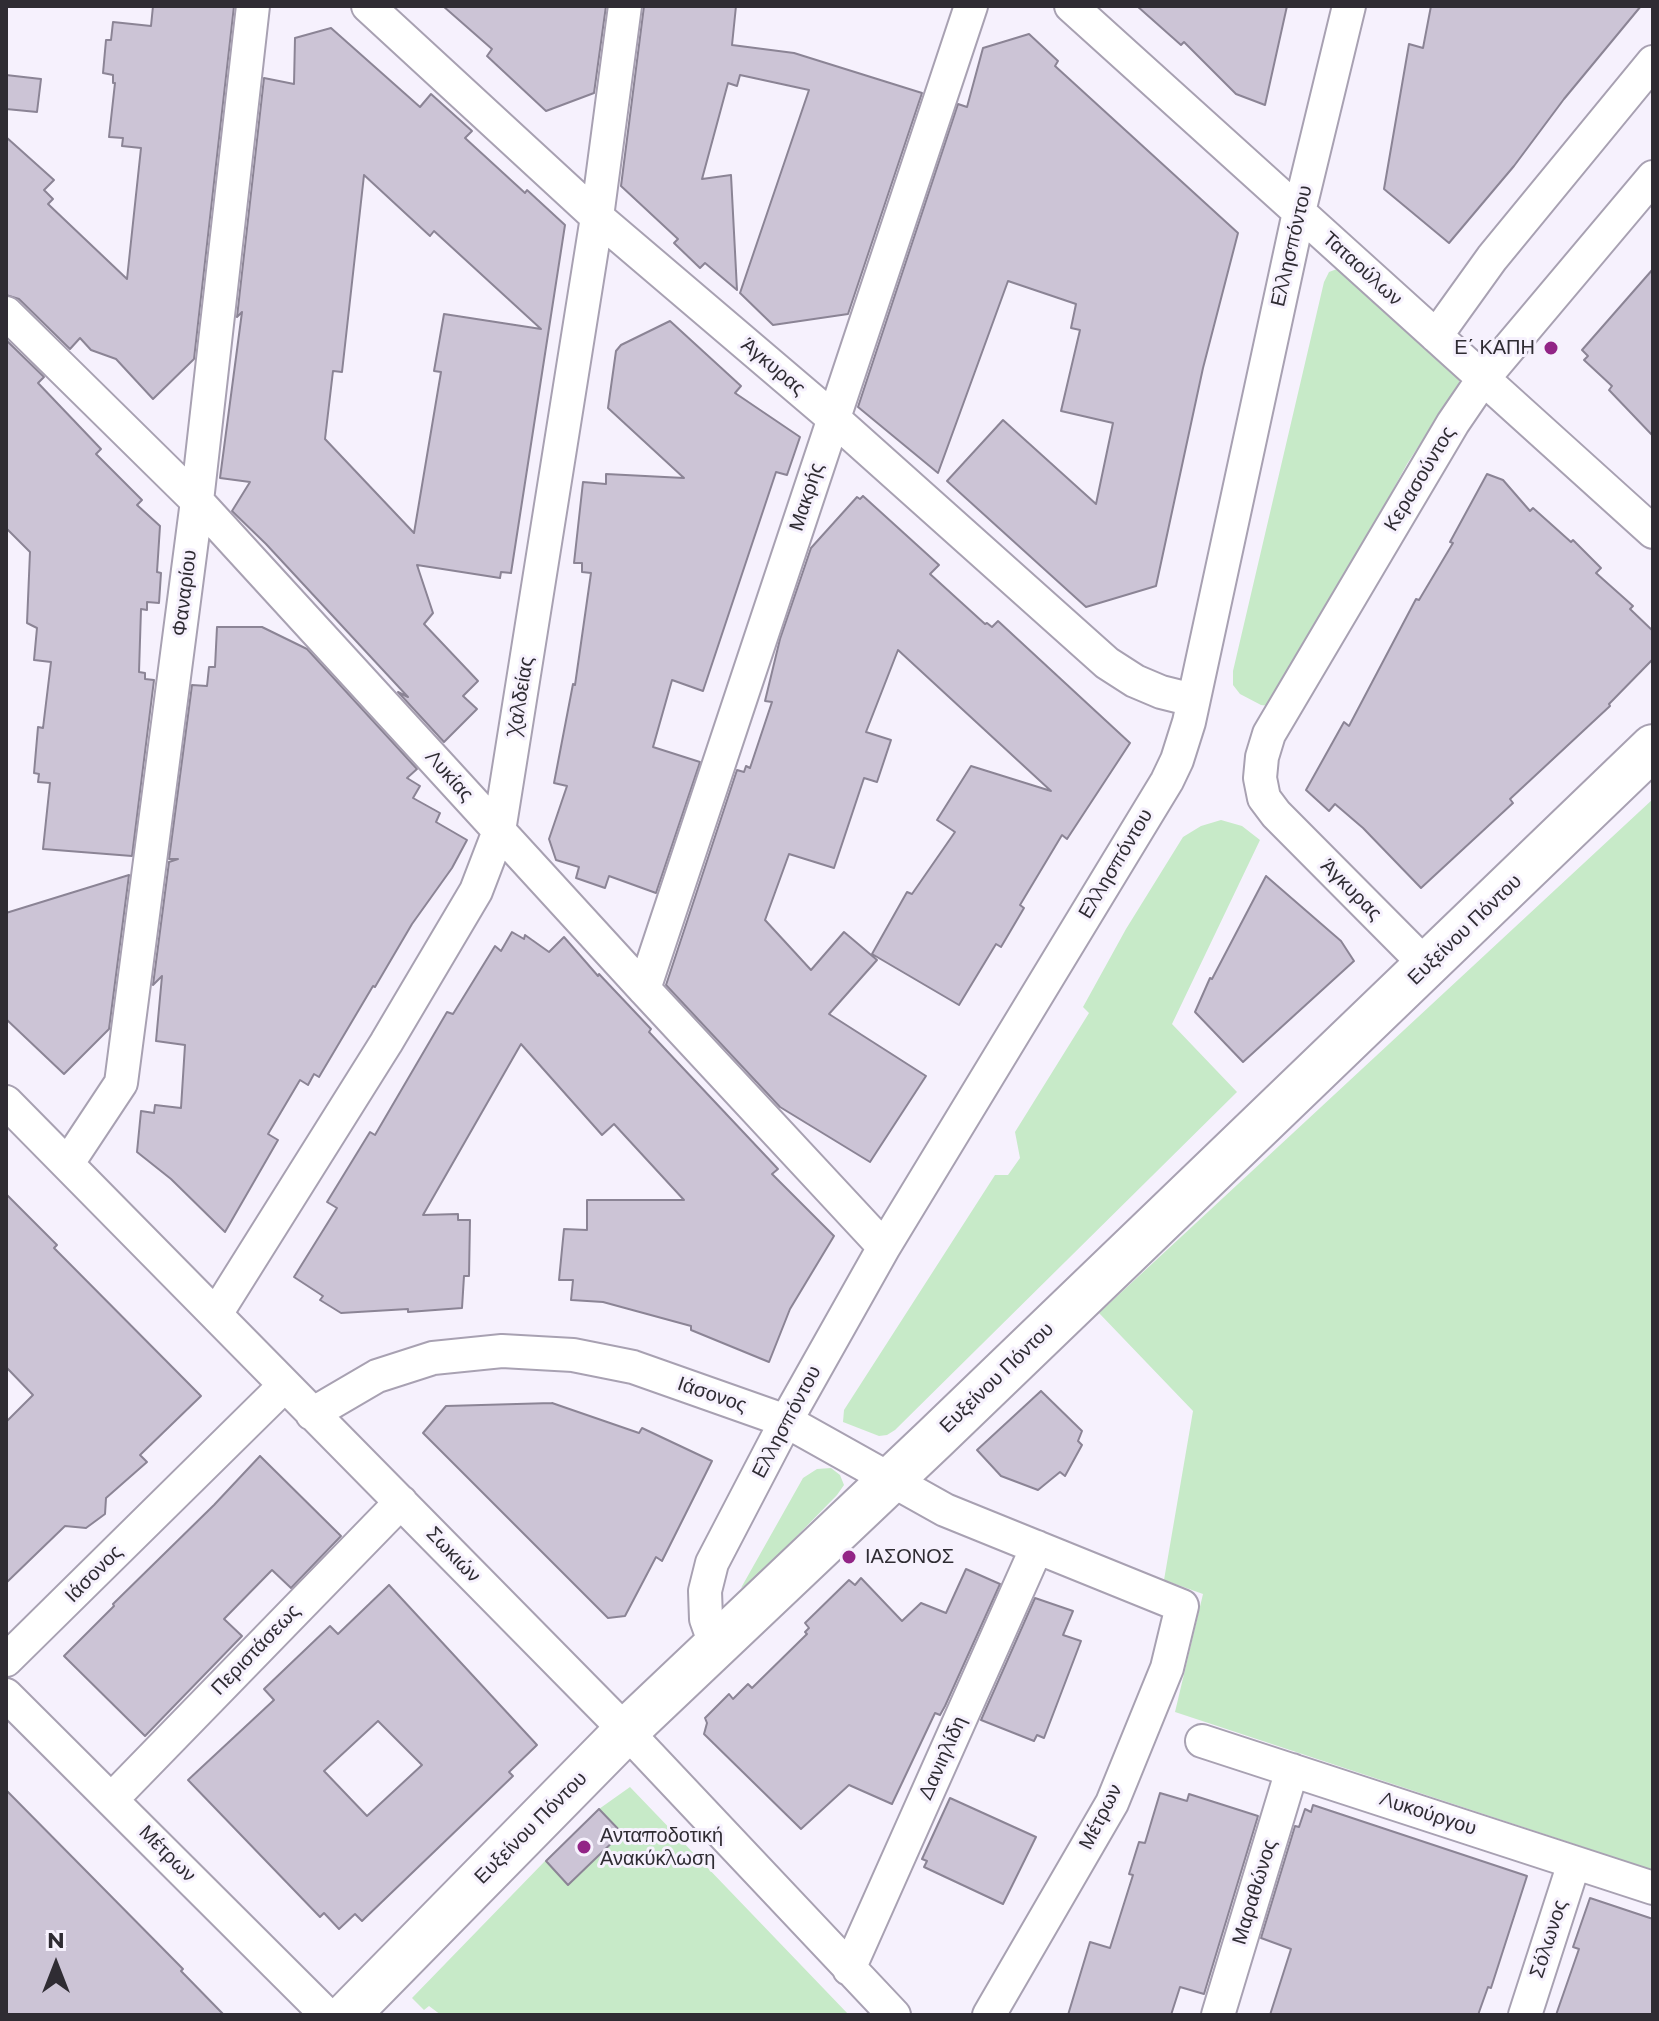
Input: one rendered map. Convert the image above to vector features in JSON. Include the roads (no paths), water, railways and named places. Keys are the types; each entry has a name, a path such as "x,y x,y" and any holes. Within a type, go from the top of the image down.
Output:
{"street":[{"name":"Φαναρίου","path":"68,1163 121,1083 197,501 253,6"},
{"name":"Άγκυρας","path":"368,6 597,217 833,418 1107,663 1135,681 1193,700"},
{"name":"Χαλδείας","path":"216,1314 409,1005 476,891 499,831 597,217 625,6"},
{"name":"Μακρής","path":"644,989 971,6"},
{"name":"Ταταούλων","path":"1071,6 1653,532"},
{"name":"Ελλησπόντου","path":"716,1647 706,1619 705,1591 712,1563 786,1421 884,1247 1167,781 1184,741 1299,212 1349,6"},
{"path":"1436,336 1492,258 1653,62"},
{"name":"Κερασούντος","path":"1276,814 1264,798 1260,778 1269,734 1453,423 1483,379 1653,177"},
{"name":"Λυκίας","path":"6,313 197,501 884,1247"},
{"name":"Ευξείνου Πόντου","path":"347,2015 626,1731 1653,747"},
{"name":"Άγκυρας","path":"1276,814 1427,966"},
{"name":"Σωκιών","path":"6,1102 626,1731 894,2015"},
{"name":"Ιάσονος","path":"312,1414 377,1376 433,1358 502,1351 573,1355 633,1367 786,1421 945,1510 1182,1606"},
{"name":"Ιάσονος","path":"6,1660 284,1386"},
{"name":"Περιστάσεως","path":"112,1799 401,1502"},
{"name":"Δανιηλίδη","path":"849,1969 1037,1547"},
{"name":"Μέτρων","path":"989,2015 1112,1803 1167,1668 1182,1606"},
{"name":"Μέτρων","path":"6,1695 327,2015"},
{"name":"Λυκούργου","path":"1202,1741 1653,1888"},
{"name":"Μαραθώνος","path":"1218,2015 1292,1770"},
{"name":"Σόλωνος","path":"1525,2015 1574,1863"}],"place":[{"name":"Ε΄ ΚΑΠΗ","path":"1551,348"},
{"name":"ΙΑΣΟΝΟΣ","path":"849,1557"},
{"name":"Ανταποδοτική Ανακύκλωση","path":"584,1847"}]}
